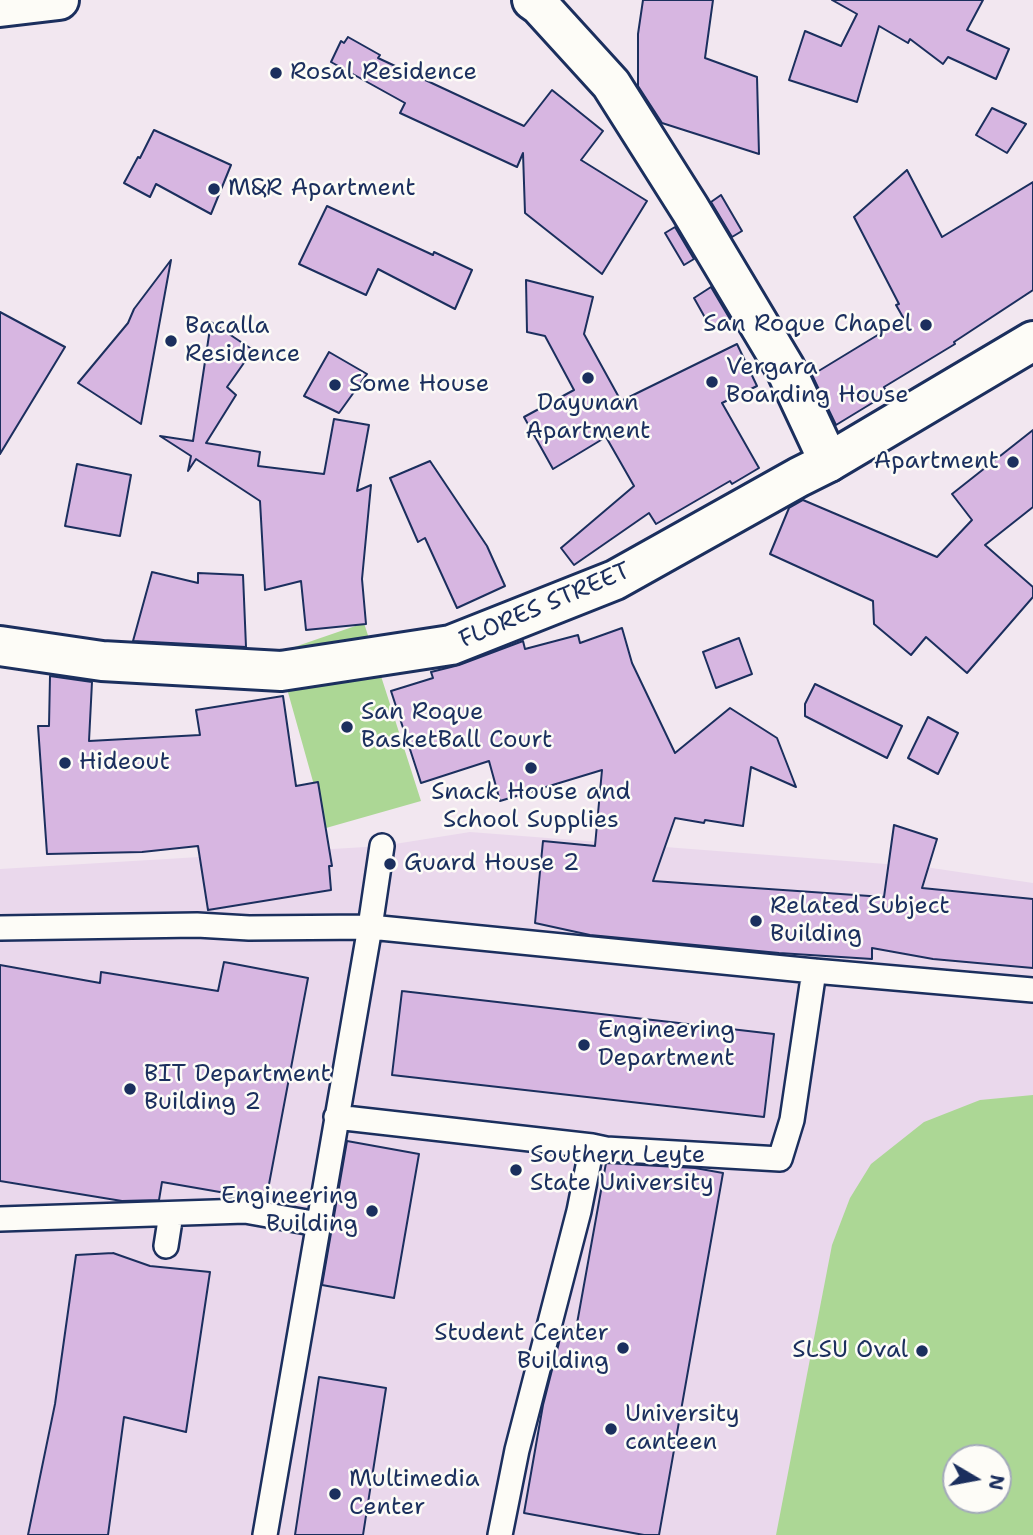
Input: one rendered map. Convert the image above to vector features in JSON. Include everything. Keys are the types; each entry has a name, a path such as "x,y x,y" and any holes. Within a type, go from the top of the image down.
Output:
{"street":[{"path":"0,7 59,0"},
{"path":"532,0 611,84 785,368 829,463"},
{"name":"FLORES STREET","path":"0,646 102,661 281,671 451,645 615,580 799,477 829,463 1033,341"}],"lane":[{"path":"265,1535 382,846"},
{"path":"0,928 197,925 370,928 1033,990"},
{"path":"336,1117 606,1149 780,1159 792,1120 814,971"},
{"path":"500,1535 517,1450 579,1211 592,1146"},
{"path":"0,1219 245,1211 318,1224"},
{"path":"166,1246 172,1214"}],"shaded area":[{"name":"Southern Leyte State University","path":"470,832 925,867 1033,883 1033,1535 0,1535 0,869 382,846"}],"green space":[{"name":"San Roque BasketBall Court","path":"364,623 421,801 326,828 277,653"},
{"name":"SLSU Oval","path":"1033,1095 1033,1535 776,1535 832,1245 850,1198 871,1164 924,1122 980,1100"}],"building":[{"path":"643,0 713,0 705,58 757,77 759,154 662,123 638,86 638,34"},
{"path":"832,0 983,0 967,30 1009,49 996,79 948,57 943,64 910,39 908,43 879,26 857,102 789,80 805,31 841,46 857,14"},
{"path":"348,37 380,55 378,58 524,126 552,90 603,131 581,160 647,201 602,274 525,213 523,153 517,167 400,113 405,103 331,62 341,41 344,43"},
{"path":"992,108 1026,124 1007,153 976,135"},
{"path":"154,130 231,165 211,214 156,184 150,197 124,183"},
{"path":"907,170 942,237 1033,182 1033,290 954,342 955,344 884,387 887,394 836,425 812,375 904,319 896,305 899,304 854,217"},
{"path":"721,195 742,231 732,237 711,202"},
{"path":"327,206 472,270 455,309 378,269 366,295 299,264"},
{"path":"675,227 694,259 684,265 665,233"},
{"path":"171,260 141,424 78,383 128,323 134,309"},
{"path":"526,280 593,297 584,334 621,401 737,344 757,386 722,403 759,468 732,484 730,481 656,524 649,513 574,565 561,548 634,486 606,437 553,469 524,417 574,390 545,336 527,332"},
{"path":"711,287 730,319 712,330 694,298"},
{"path":"0,312 65,347 0,454"},
{"path":"211,322 253,350 227,387 236,395 206,443 260,452 258,466 324,474 334,419 369,425 357,491 371,485 362,579 366,624 306,630 301,581 265,590 260,501 196,459 188,471 191,456 160,436 193,441"},
{"name":"Some House","path":"329,352 367,374 339,413 304,396"},
{"path":"1033,430 1033,507 985,545 1033,587 1033,597 967,673 926,637 911,655 874,624 873,601 770,554 789,508 803,500 937,557 972,520 952,494"},
{"path":"430,461 487,546 505,586 457,608 425,538 418,542 390,478"},
{"path":"77,464 131,475 120,536 65,526"},
{"path":"152,572 198,583 198,573 243,575 246,647 133,641"},
{"path":"622,628 632,663 675,753 730,708 777,738 796,787 751,767 743,826 675,818 653,881 884,897 894,825 937,839 922,888 1033,899 1033,968 933,959 872,948 872,959 779,953 590,935 535,923 543,841 595,846 602,770 500,801 489,761 421,783 391,691 433,678 431,672 459,665 523,641 525,649 578,635 580,643"},
{"path":"739,638 752,674 716,688 703,652"},
{"path":"50,676 92,682 89,741 200,735 196,710 283,696 296,786 318,782 332,866 329,866 331,890 208,910 198,846 142,852 47,854 38,726 49,726"},
{"path":"815,684 902,726 887,758 805,716 805,704"},
{"path":"928,717 958,733 938,774 908,758"},
{"path":"224,962 308,978 266,1200 162,1182 159,1200 122,1201 0,1181 0,965 100,983 101,972 218,991"},
{"name":"Engineering Department","path":"402,991 774,1034 764,1117 392,1075"},
{"name":"Engineering Building","path":"347,1141 419,1154 394,1298 322,1285"},
{"name":"Student Center Building","path":"606,1163 695,1168 723,1173 659,1535 644,1535 524,1513 543,1405 563,1327 576,1329"},
{"path":"113,1253 150,1266 210,1272 186,1432 124,1417 108,1535 28,1535 55,1404 76,1255"},
{"name":"Multimedia Center","path":"319,1377 386,1388 363,1535 295,1535"}],"place":[{"name":"Rosal Residence","path":"276,73"},
{"name":"M&R Apartment","path":"214,189"},
{"name":"San Roque Chapel","path":"926,325"},
{"name":"Bacalla Residence","path":"171,341"},
{"name":"Dayunan Apartment","path":"588,378"},
{"name":"Vergara Boarding House","path":"712,382"},
{"name":"Some House","path":"335,385"},
{"name":"Apartment","path":"1013,462"},
{"name":"San Roque BasketBall Court","path":"347,727"},
{"name":"Hideout","path":"65,763"},
{"name":"Snack House and School Supplies","path":"531,768"},
{"name":"Guard House 2","path":"390,864"},
{"name":"Related Subject Building","path":"756,921"},
{"name":"Engineering Department","path":"584,1045"},
{"name":"BIT Department Building 2","path":"130,1089"},
{"name":"Southern Leyte State University","path":"516,1170"},
{"name":"Engineering Building","path":"372,1211"},
{"name":"Student Center Building","path":"623,1348"},
{"name":"SLSU Oval","path":"922,1351"},
{"name":"University canteen","path":"611,1429"},
{"name":"Multimedia Center","path":"335,1494"}]}
